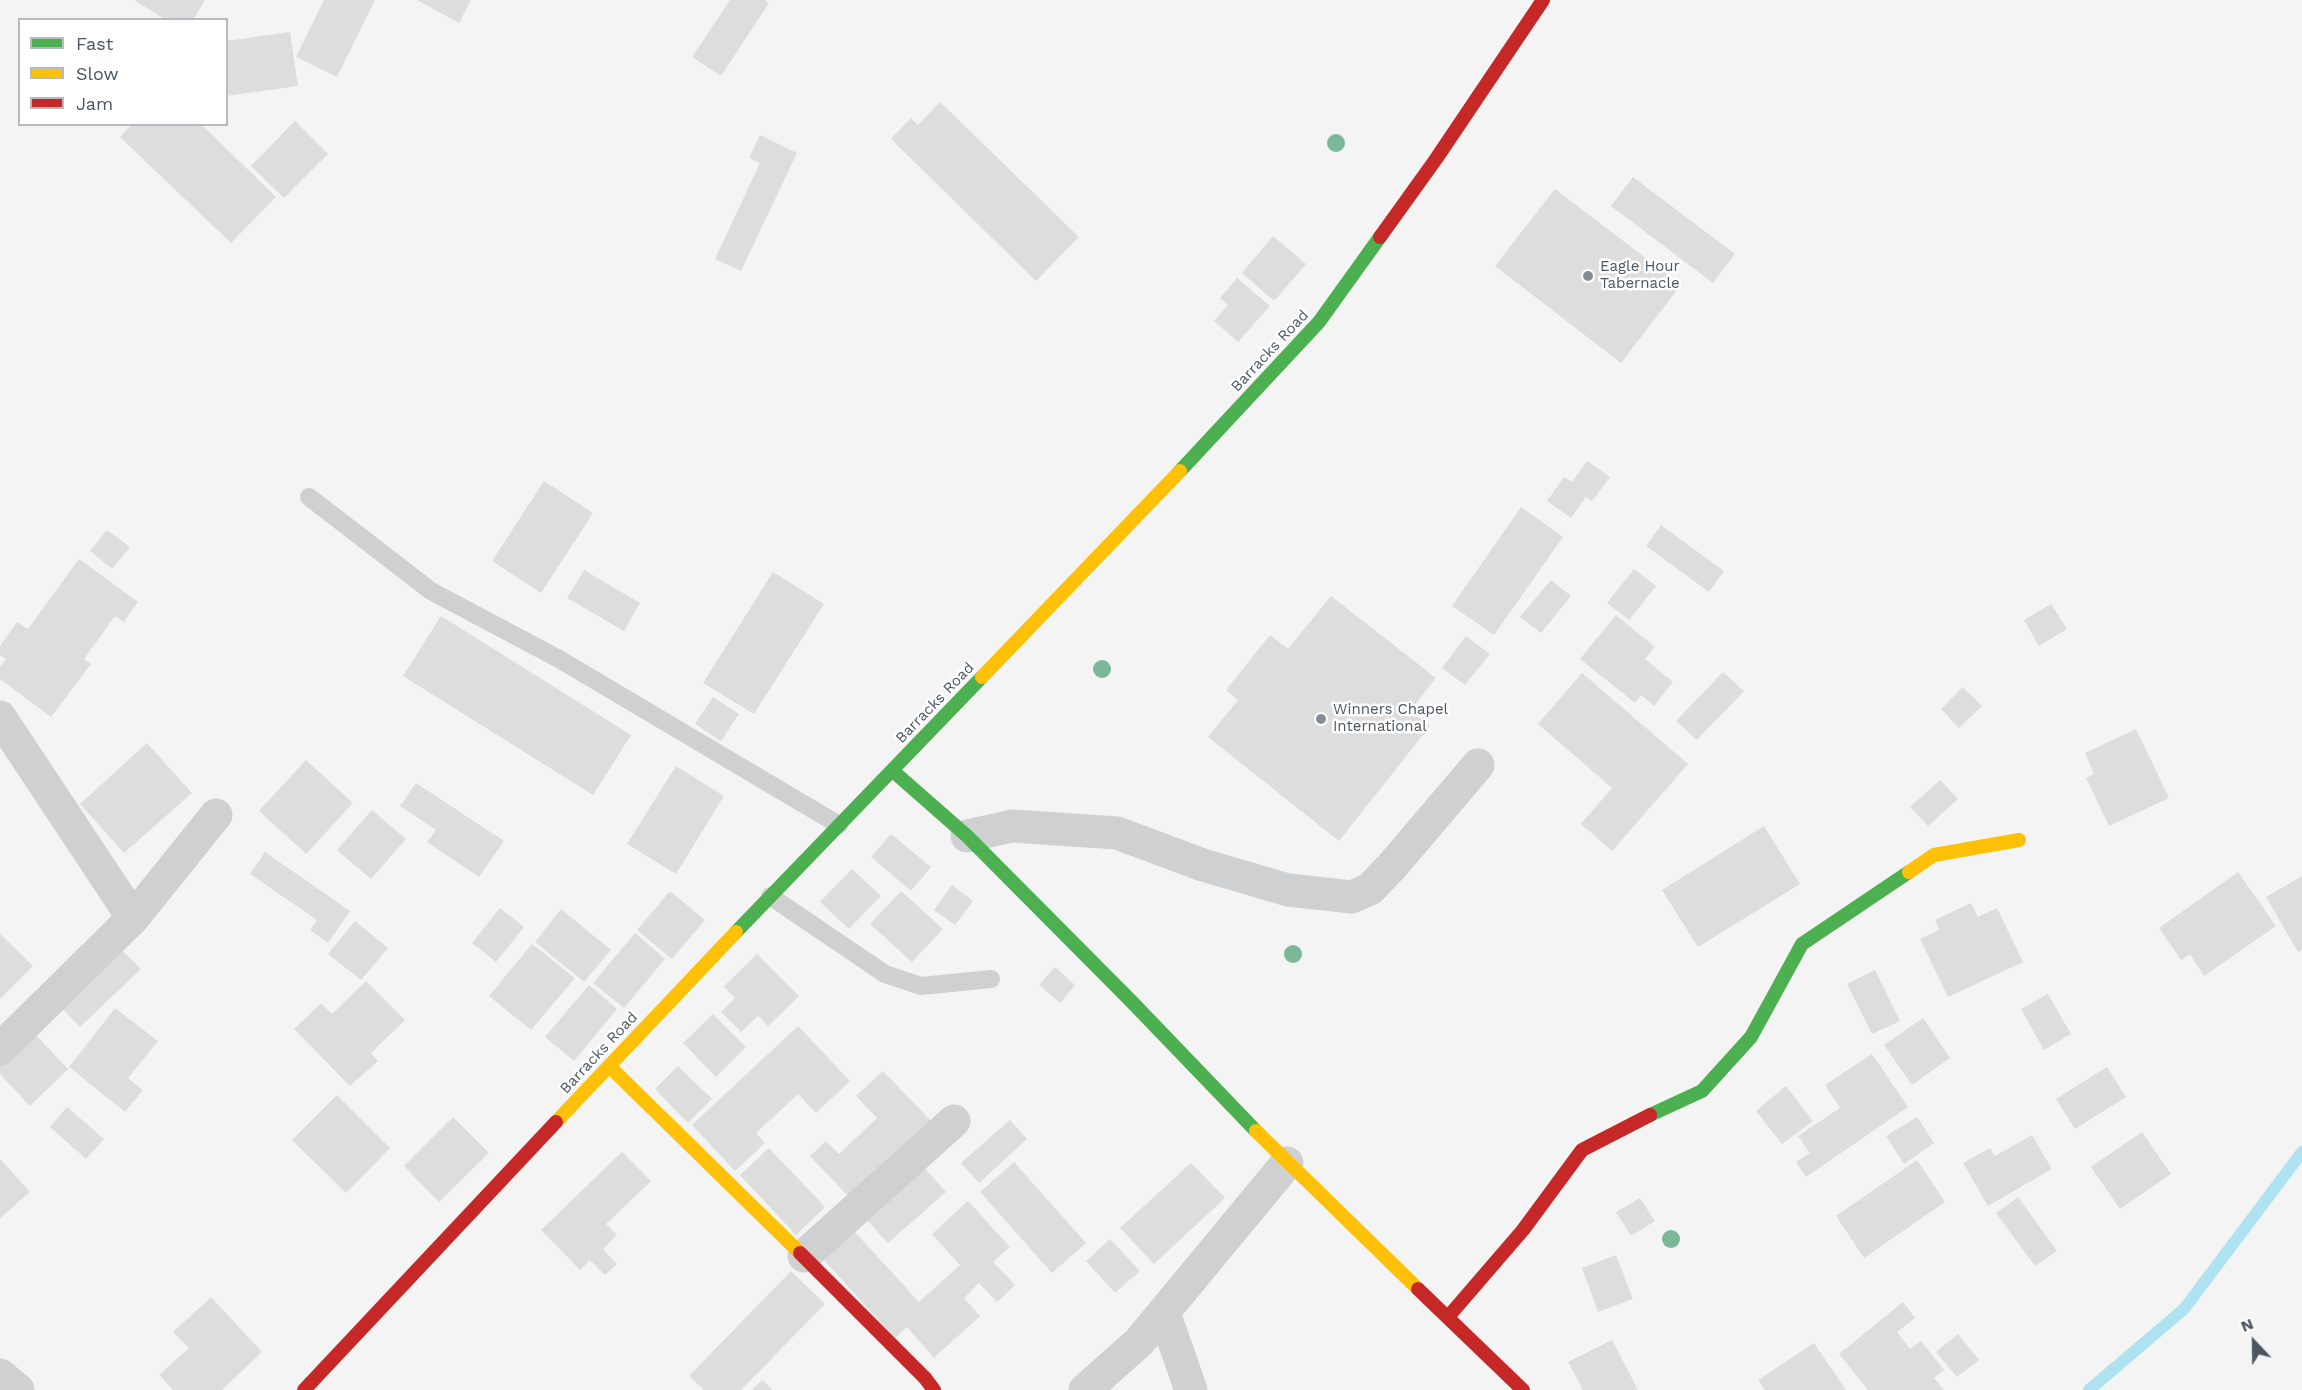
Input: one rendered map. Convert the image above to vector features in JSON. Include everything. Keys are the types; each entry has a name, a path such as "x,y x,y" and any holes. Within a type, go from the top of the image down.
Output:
{"street":[{"name":"Barracks Road","path":"304,1390 770,896 1172,480 1319,322 1436,159 1543,0"},
{"path":"0,717 133,918"},
{"path":"967,836 1012,826 1117,833 1203,865 1288,890 1352,897 1370,889 1393,865 1478,765"},
{"path":"893,771 967,836 1132,1002 1287,1163 1522,1390"},
{"path":"0,1049 133,918 216,815"},
{"path":"1449,1317 1523,1230 1582,1150 1702,1091 1751,1037 1802,944 1934,855 2019,840"},
{"path":"609,1066 804,1256 925,1378 934,1390"},
{"path":"804,1256 954,1121"},
{"path":"1085,1390 1139,1342 1287,1163"},
{"path":"1164,1313 1191,1390"},
{"path":"0,1375 18,1390"}],"lane":[{"path":"309,497 431,591 559,659 838,825"},
{"path":"770,896 885,974 921,986 991,980"}],"building":[{"path":"134,0 205,0 194,18 163,18"},
{"path":"324,0 375,0 337,77 296,57"},
{"path":"417,0 471,0 459,23"},
{"path":"730,0 764,0 769,3 721,76 692,57"},
{"path":"290,32 298,86 228,96 228,41"},
{"path":"940,102 1079,237 1036,281 891,139 911,118 918,125"},
{"path":"295,121 328,154 284,198 251,166"},
{"path":"130,126 203,126 276,197 231,243 120,137"},
{"path":"760,135 797,153 741,271 715,259 760,163 749,158"},
{"path":"1633,177 1735,254 1713,283 1611,206"},
{"name":"Eagle Hour Tabernacle","path":"1555,189 1681,285 1621,363 1495,266"},
{"path":"1273,236 1306,264 1274,301 1242,273"},
{"path":"1237,278 1270,306 1238,342 1214,321 1228,305 1220,298"},
{"path":"1587,461 1610,477 1592,501 1586,497 1571,518 1547,501 1564,477 1572,482"},
{"path":"544,481 593,513 541,593 492,561"},
{"path":"1521,507 1563,537 1494,635 1452,606"},
{"path":"1661,525 1724,571 1709,592 1646,546"},
{"path":"107,530 130,547 112,569 90,551"},
{"path":"79,559 138,602 124,622 115,616 84,659 91,664 51,717 0,679 0,667 6,659 0,655 0,646 17,622 28,629"},
{"path":"1634,569 1656,586 1629,620 1607,603"},
{"path":"584,570 640,603 624,631 567,598"},
{"path":"773,572 824,604 754,714 703,683"},
{"path":"1551,580 1571,596 1541,633 1520,617"},
{"name":"Winners Chapel International","path":"1331,596 1436,678 1410,711 1430,726 1339,841 1208,737 1238,700 1226,690 1270,635 1288,649"},
{"path":"2051,604 2067,629 2039,646 2024,620"},
{"path":"1616,615 1655,647 1645,659 1673,682 1654,706 1641,695 1635,703 1580,659"},
{"path":"441,616 631,735 593,795 403,676"},
{"path":"1466,636 1490,654 1465,685 1442,668"},
{"path":"1723,672 1744,691 1697,740 1676,721"},
{"path":"1582,673 1688,764 1612,851 1581,824 1612,788 1538,724"},
{"path":"1963,687 1982,706 1959,728 1941,709"},
{"path":"713,697 739,714 721,741 695,724"},
{"path":"2136,729 2169,798 2109,826 2086,778 2094,774 2085,753"},
{"path":"147,743 192,793 124,853 80,804"},
{"path":"306,760 353,803 306,854 259,811"},
{"path":"676,766 724,796 676,874 627,844"},
{"path":"1940,780 1958,799 1928,826 1910,807"},
{"path":"416,783 504,841 479,877 427,842 436,830 400,806"},
{"path":"372,810 406,839 371,879 337,850"},
{"path":"1764,826 1800,884 1698,947 1662,890"},
{"path":"891,834 931,867 911,891 871,857"},
{"path":"265,852 350,911 328,943 310,930 317,920 250,874"},
{"path":"852,869 881,896 849,929 820,902"},
{"path":"2238,872 2276,926 2204,976 2190,954 2181,960 2159,928"},
{"path":"2302,876 2302,950 2298,952 2266,897"},
{"path":"952,885 973,901 955,925 934,910"},
{"path":"670,891 705,920 672,959 637,930"},
{"path":"901,891 943,929 912,962 870,924"},
{"path":"1971,903 1978,917 1997,908 2023,962 1948,997 1920,939 1939,930 1935,920"},
{"path":"500,908 524,927 496,962 472,943"},
{"path":"561,909 611,950 584,982 535,942"},
{"path":"355,921 388,948 361,980 328,954"},
{"path":"635,933 665,959 624,1008 593,983"},
{"path":"0,934 33,966 0,999"},
{"path":"532,944 575,978 531,1030 489,996"},
{"path":"121,949 141,969 80,1027 61,1007"},
{"path":"757,954 799,996 768,1026 758,1016 741,1032 721,1012 735,998 724,986"},
{"path":"1055,967 1075,985 1060,1003 1039,985"},
{"path":"1875,970 1900,1021 1872,1034 1847,984"},
{"path":"366,981 405,1020 371,1053 378,1061 350,1086 294,1029 321,1003 332,1014"},
{"path":"589,985 617,1009 574,1061 545,1037"},
{"path":"2048,994 2071,1034 2044,1050 2021,1009"},
{"path":"115,1008 158,1041 128,1078 143,1090 125,1112 69,1067"},
{"path":"713,1014 746,1047 716,1077 683,1043"},
{"path":"1923,1018 1950,1058 1912,1085 1884,1045"},
{"path":"798,1026 850,1081 816,1113 798,1094 756,1133 765,1143 735,1171 692,1125"},
{"path":"33,1032 68,1069 30,1106 0,1074 0,1064"},
{"path":"1872,1054 1908,1107 1806,1177 1796,1162 1810,1153 1798,1136 1840,1108 1825,1085"},
{"path":"678,1066 712,1099 688,1123 655,1089"},
{"path":"2107,1067 2126,1097 2075,1129 2056,1099"},
{"path":"883,1071 932,1122 851,1199 810,1156 826,1141 839,1154 877,1118 856,1096"},
{"path":"1786,1086 1813,1121 1782,1144 1756,1111"},
{"path":"337,1095 390,1148 346,1193 292,1140"},
{"path":"67,1107 104,1139 86,1159 50,1127"},
{"path":"453,1117 489,1153 439,1202 404,1166"},
{"path":"1917,1117 1934,1143 1904,1164 1886,1136"},
{"path":"1010,1120 1027,1139 979,1183 961,1163"},
{"path":"2142,1132 2171,1174 2120,1209 2091,1167"},
{"path":"2032,1135 2052,1169 1988,1206 1963,1163 1990,1148 1995,1156"},
{"path":"769,1148 825,1207 796,1235 740,1175"},
{"path":"622,1152 651,1181 606,1224 617,1235 603,1249 617,1264 605,1275 590,1260 580,1270 541,1230"},
{"path":"0,1159 30,1192 0,1218"},
{"path":"1917,1160 1945,1202 1864,1258 1836,1216"},
{"path":"1014,1162 1086,1243 1052,1273 980,1192"},
{"path":"920,1163 946,1192 888,1243 862,1215"},
{"path":"1191,1163 1225,1198 1154,1264 1120,1228"},
{"path":"2018,1197 2057,1251 2035,1266 1996,1213"},
{"path":"1640,1198 1655,1221 1631,1236 1616,1212"},
{"path":"968,1201 1010,1247 993,1262 1015,1285 997,1302 979,1283 964,1298 980,1316 934,1358 907,1327 895,1338 823,1259 854,1231 919,1302 960,1265 932,1234"},
{"path":"1110,1239 1140,1271 1115,1293 1086,1261"},
{"path":"1616,1255 1633,1299 1598,1312 1582,1268"},
{"path":"791,1271 825,1304 741,1390 704,1390 689,1376"},
{"path":"211,1297 262,1352 222,1390 173,1390 159,1375 189,1348 173,1332"},
{"path":"1903,1302 1915,1318 1897,1332 1910,1349 1921,1341 1944,1370 1934,1378 1944,1390 1868,1390 1839,1354"},
{"path":"1958,1334 1979,1360 1957,1377 1936,1352"},
{"path":"1612,1340 1638,1390 1583,1390 1568,1362"},
{"path":"1814,1343 1846,1390 1765,1390 1758,1380"},
{"path":"762,1380 773,1390 752,1390"}],"waterway":[{"path":"2089,1390 2184,1309 2302,1152"}],"traffic: fast":[{"path":"1180,471 1319,322 1380,237"},
{"path":"736,932 982,677"},
{"path":"893,771 967,836 1256,1131"},
{"path":"1650,1115 1702,1091 1751,1037 1802,944 1909,872"}],"traffic: slow":[{"path":"982,677 1180,471"},
{"path":"1909,872 1934,855 2019,840"},
{"path":"556,1122 736,932"},
{"path":"609,1066 800,1253"},
{"path":"1256,1131 1418,1289"}],"traffic: jam":[{"path":"1380,237 1436,159 1543,0"},
{"path":"1448,1317 1523,1230 1582,1150 1650,1115"},
{"path":"304,1390 556,1122"},
{"path":"800,1253 925,1378 934,1390"},
{"path":"1418,1289 1523,1390"}],"place":[{"name":"Eagle Hour Tabernacle","path":"1588,276"},
{"name":"Winners Chapel International","path":"1321,719"}]}
